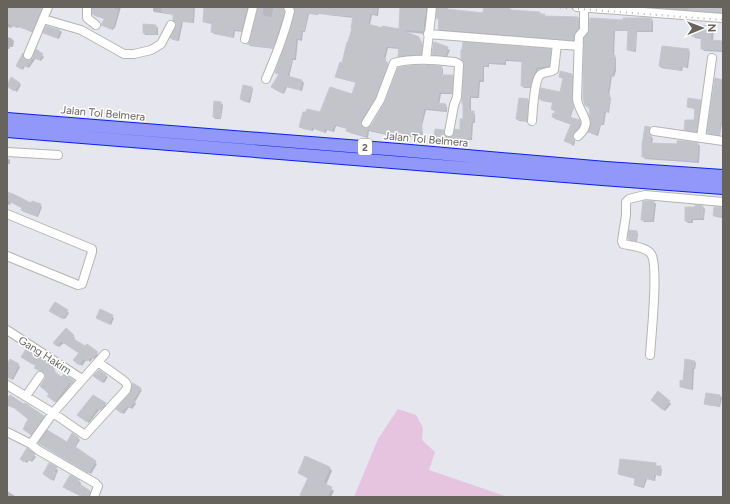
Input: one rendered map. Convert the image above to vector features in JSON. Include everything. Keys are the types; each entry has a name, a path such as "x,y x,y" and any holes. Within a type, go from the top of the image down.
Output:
{"highway":[{"name":"Jalan Tol Belmera","path":"7,119 723,176"},
{"name":"2","path":"7,131 594,179 723,188"}],"street":[{"path":"28,55 48,7"},
{"path":"87,7 87,18 96,25"},
{"path":"245,39 253,7"},
{"path":"266,79 280,48 290,11 288,7"},
{"path":"426,59 432,7"},
{"path":"578,136 586,125 586,119 578,105 579,36 584,30 580,7 723,18"},
{"path":"43,19 81,30 124,54 134,54 152,50 161,44 171,24"},
{"path":"428,34 579,46"},
{"path":"532,121 539,76 554,70 557,44"},
{"path":"701,138 712,58"},
{"path":"366,123 380,100 394,63 426,59 455,62 460,66 457,97 449,132"},
{"path":"654,131 723,141"},
{"path":"7,152 58,155"},
{"path":"650,355 654,262 651,253 645,249 623,244 622,241 626,214 626,202 629,199 645,195 723,202"},
{"path":"7,214 92,249 82,284 78,285 7,256"},
{"name":"Gang Hakim","path":"7,330 82,379"},
{"path":"31,444 53,413 105,354"},
{"path":"7,384 85,435 128,386 126,382 98,362"},
{"path":"26,396 40,376"},
{"path":"7,432 31,444 38,450 95,483 98,486 94,497"}],"shaded area":[{"path":"398,409 416,415 423,428 422,440 435,452 429,470 508,497 354,497 378,439"}],"building":[{"path":"7,7 42,7 32,31 7,23"},
{"path":"92,7 107,7 118,10 111,29 101,25 105,18 92,14"},
{"path":"162,7 193,7 192,22 181,21 177,40 170,38 176,25 173,20 173,14 162,12"},
{"path":"204,7 247,7 241,30 233,29 232,37 211,32 212,22 203,22"},
{"path":"258,7 263,7 262,16 272,18 274,7 283,7 284,12 273,48 247,44 250,40"},
{"path":"294,7 377,7 376,14 370,13 368,24 382,28 382,26 399,29 419,37 419,41 422,42 421,54 398,57 399,47 386,46 383,58 386,59 385,62 388,63 375,98 361,120 361,125 363,127 366,128 371,126 385,102 398,68 402,67 417,65 442,66 441,75 453,75 452,92 439,92 437,103 446,104 445,110 424,108 421,133 412,132 412,135 403,135 403,137 367,129 366,136 346,131 347,128 334,124 332,130 325,128 324,132 312,127 311,130 299,127 303,112 306,112 307,109 320,112 330,87 352,94 356,82 335,77 340,62 342,63 352,28 353,16 307,13 304,31 301,30 300,39 296,38 294,58 292,58 287,76 302,80 300,90 285,86 282,93 271,87 279,74 275,73 290,30 295,12"},
{"path":"400,7 426,7 423,31 399,29"},
{"path":"437,7 447,7 447,9 483,13 484,7 497,7 511,10 540,12 540,14 545,14 544,16 578,17 578,28 573,40 438,29 439,19 436,18"},
{"path":"689,7 722,7 722,12 689,10"},
{"path":"590,18 623,20 623,18 651,18 651,30 636,30 635,50 627,50 628,30 613,30 612,55 615,55 614,68 612,75 610,75 607,95 610,95 608,111 604,111 602,124 600,124 596,134 588,132 591,122 589,114 590,108 585,106 583,98 584,38 589,31"},
{"path":"143,24 156,25 156,34 143,33"},
{"path":"693,25 712,26 710,40 723,41 723,50 701,49 701,37 692,36"},
{"path":"46,26 60,30 57,38 43,33"},
{"path":"434,42 448,47 445,56 432,55"},
{"path":"463,42 551,49 549,66 536,67 530,87 521,86 522,60 505,59 504,63 487,62 487,65 482,65 482,80 478,80 477,96 469,96 469,111 474,111 473,121 471,121 470,138 464,138 463,140 434,139 435,129 444,130 444,134 448,137 453,135 455,129 460,130 460,119 463,119 462,99 464,64 461,59 461,50"},
{"path":"662,46 689,49 686,66 681,66 680,70 659,66"},
{"path":"36,49 43,54 39,60 33,57"},
{"path":"23,53 24,59 29,60 33,57 27,67 23,65 21,69 16,66"},
{"path":"560,71 572,74 573,105 569,117 580,120 578,128 573,134 574,139 572,144 564,141 571,124 552,117 553,113 562,115 555,113 555,111 551,109 553,102 539,99 541,88 560,92 563,78 559,77"},
{"path":"11,77 20,83 14,91 7,86"},
{"path":"715,78 723,80 723,121 720,121 719,135 707,133"},
{"path":"243,85 252,87 248,101 240,99"},
{"path":"519,98 528,99 527,121 516,119"},
{"path":"688,98 701,100 696,132 684,130 685,120 694,120 695,108 687,107"},
{"path":"214,101 221,102 220,118 213,117"},
{"path":"645,126 650,127 650,143 677,144 677,141 683,141 698,143 697,161 642,157 642,144"},
{"path":"7,192 31,203 32,201 41,204 36,216 21,210 22,208 7,200"},
{"path":"643,201 654,201 652,221 641,220"},
{"path":"695,205 703,206 703,218 691,218 691,221 685,221 685,207 695,207"},
{"path":"714,207 722,207 721,216 713,216"},
{"path":"629,230 637,231 636,241 628,239"},
{"path":"55,302 68,310 63,319 49,311"},
{"path":"100,309 113,315 109,324 96,318"},
{"path":"66,328 74,335 72,338 85,346 87,344 98,352 93,358 91,357 87,361 84,358 79,365 73,360 79,353 61,341 57,346 53,343"},
{"path":"26,349 54,367 53,370 61,377 64,374 74,381 72,384 69,382 55,402 47,396 49,394 40,386 45,379 45,373 34,368 36,366 21,357"},
{"path":"10,359 19,364 11,379 7,377 7,365"},
{"path":"685,359 695,361 692,368 691,388 680,387 680,380 683,381"},
{"path":"99,370 106,375 102,382 93,376"},
{"path":"133,383 141,388 133,400 135,401 129,408 127,406 121,413 116,409 130,393"},
{"path":"658,391 670,401 663,410 651,400"},
{"path":"706,393 720,395 719,406 704,404"},
{"path":"10,395 44,416 31,435 23,429 28,419 12,406 7,405 7,399"},
{"path":"93,395 106,403 100,410 97,408 87,422 77,415"},
{"path":"47,430 67,442 72,433 79,438 74,446 96,461 88,473 38,443"},
{"path":"27,448 35,454 30,461 27,459 24,462 20,459"},
{"path":"305,456 330,467 323,483 332,487 327,497 304,497 300,495 308,478 298,473"},
{"path":"620,459 656,463 656,466 661,466 659,475 654,474 653,480 645,478 643,486 634,485 635,478 618,474"},
{"path":"49,463 57,467 54,472 56,473 52,480 43,474"},
{"path":"70,475 79,480 78,483 90,491 89,497 83,497 63,487"}],"railway":[{"path":"554,7 723,20"}]}
